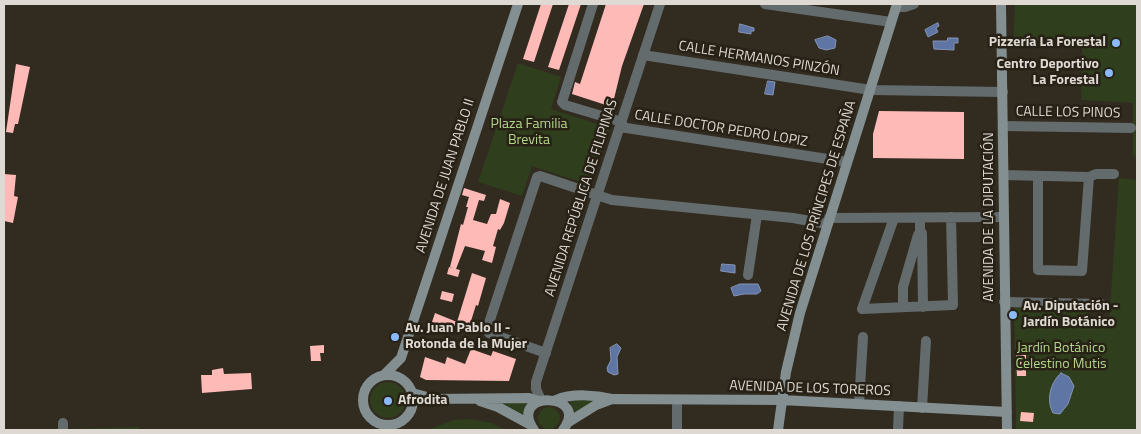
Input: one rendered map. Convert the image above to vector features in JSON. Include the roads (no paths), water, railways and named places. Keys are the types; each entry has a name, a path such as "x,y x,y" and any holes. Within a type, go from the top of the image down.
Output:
{"street":[{"name":"AVENIDA DE JUAN PABLO II","path":"384,375 400,358 518,4"},
{"name":"CALLE DOCTOR PEDRO LOPIZ","path":"594,4 562,102 565,105 621,125 847,162"},
{"name":"AVENIDA REPÚBLICA DE FILIPINAS","path":"540,401 536,382 660,4"},
{"path":"765,4 895,8 914,4"},
{"name":"AVENIDA DE LA DIPUTACIÓN","path":"1001,4 1007,430"},
{"name":"AVENIDA DE LOS PRÍNCIPES DE ESPAÑA","path":"778,430 794,335 895,8"},
{"name":"CALLE HERMANOS PINZÓN","path":"643,55 871,90 1003,92"},
{"name":"CALLE LOS PINOS","path":"1004,126 1132,128"},
{"path":"1004,175 1089,177 1096,174 1114,174"},
{"path":"546,352 489,333 487,329 537,177 540,176 612,200 757,215 828,221 1004,217"},
{"path":"1038,176 1038,270 1082,271 1089,177"},
{"path":"748,275 757,215"},
{"path":"894,218 862,309 953,305 951,218"},
{"path":"903,308 903,287 920,232 920,218"},
{"path":"920,232 922,234 923,307"},
{"path":"1004,302 1101,304"},
{"path":"859,404 863,337"},
{"path":"922,408 926,341"},
{"name":"AVENIDA DE JUAN PABLO II","path":"400,358 403,380"},
{"path":"384,375 403,380 412,392 435,399 412,408 403,420 386,428 371,425 363,408 363,393 371,381 384,375"},
{"path":"412,392 412,408"},
{"name":"AVENIDA DE LOS TOREROS","path":"435,399 529,398 540,401 556,400 564,396 782,400 1007,412"},
{"name":"AVENIDA DE LOS TOREROS","path":"565,428 596,405 613,398"},
{"path":"479,400 498,407 533,428"},
{"path":"556,400 567,412 565,428"},
{"path":"533,428 532,409 540,401"},
{"path":"678,406 678,430"},
{"path":"898,430 899,406"}],"lane":[{"path":"1002,40 1013,40"}],"water":[{"path":"938,23 939,26 936,28 938,32 928,37 925,30"},
{"path":"740,24 754,28 754,31 751,31 751,34 739,32"},
{"path":"828,36 836,40 835,48 826,50 819,48 815,40"},
{"path":"948,38 958,38 958,43 954,43 954,50 934,49 933,41 947,41"},
{"path":"768,81 775,82 773,95 765,94"},
{"path":"722,264 735,265 735,273 721,271"},
{"path":"740,284 758,284 761,291 757,294 734,296 731,288"},
{"path":"617,344 621,348 617,357 618,374 614,375 608,372 607,368 611,360 610,348"},
{"path":"1061,373 1069,377 1074,386 1068,404 1060,414 1053,413 1050,403 1050,392 1054,382"}],"place":[{"name":"Pizzería La Forestal","path":"1116,43"},
{"name":"Centro Deportivo La Forestal","path":"1109,73"},
{"name":"Av. Diputación - Jardín Botánico","path":"1013,315"},
{"name":"Av. Juan Pablo II - Rotonda de la Mujer","path":"395,337"},
{"name":"Afrodita","path":"388,401"}],"park label":[{"name":"Plaza Familia Brevita","path":"529,134"},
{"name":"Jardín Botánico Celestino Mutis","path":"1061,358"}]}
